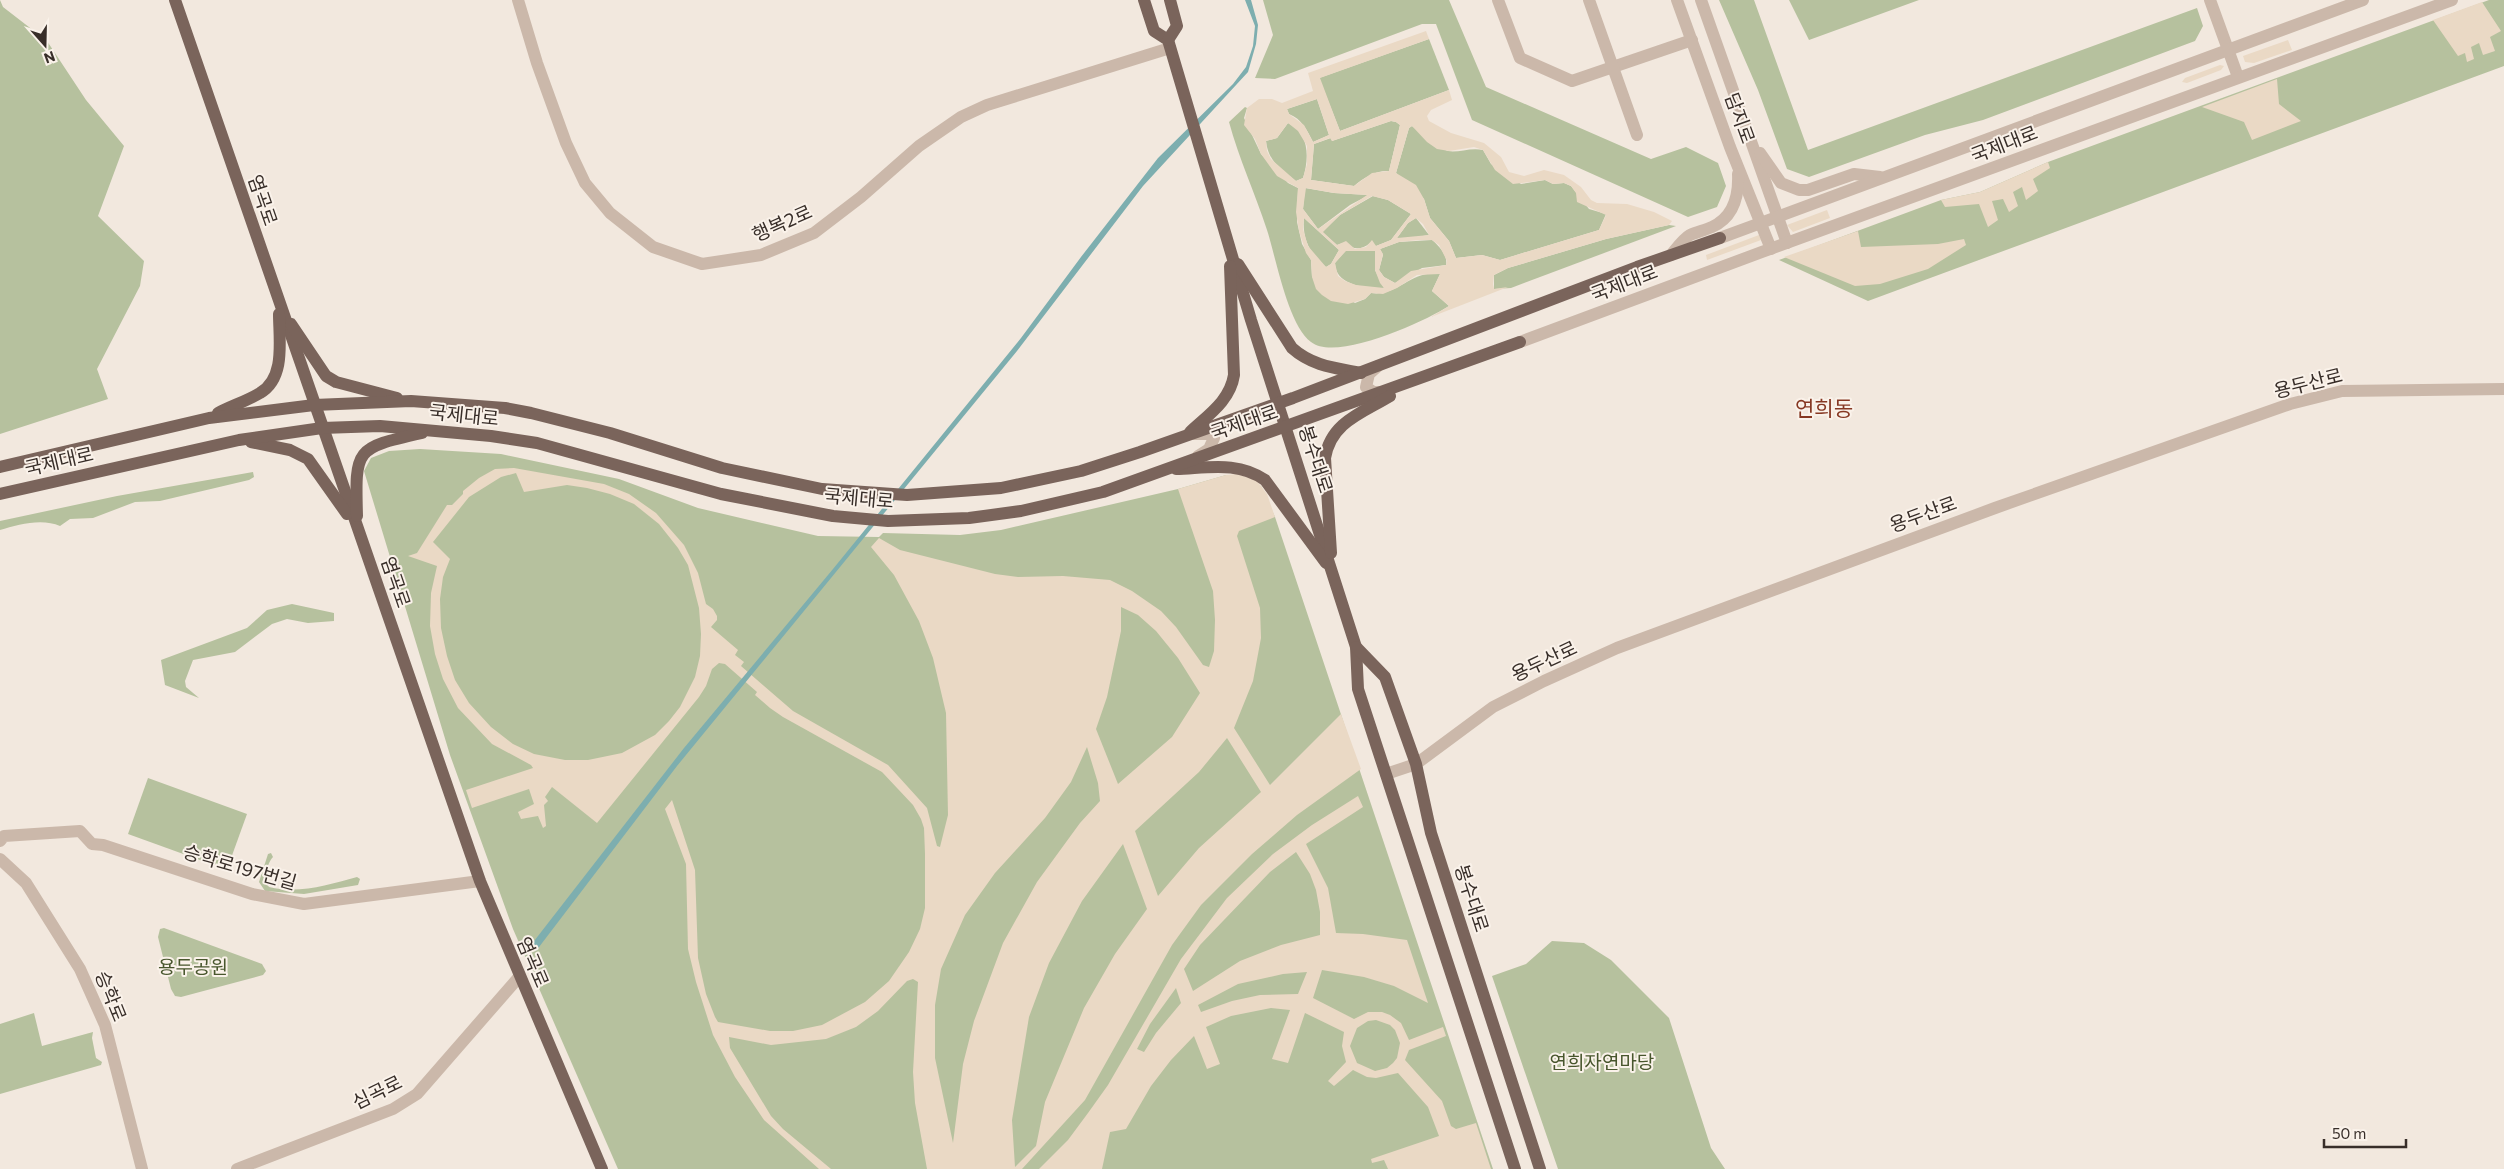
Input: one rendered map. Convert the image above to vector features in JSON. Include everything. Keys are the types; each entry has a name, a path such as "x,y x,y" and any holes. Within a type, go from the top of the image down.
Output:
{"main road":[{"name":"염곡로","path":"175,0 480,881 519,977 602,1169"},
{"path":"1144,0 1154,31 1169,44 1177,26 1170,0"},
{"name":"봉수대로","path":"1169,44 1230,252 1356,647 1358,689 1515,1169"},
{"name":"국제대로","path":"0,467 209,418 314,405 411,401 505,408 531,413 610,433 722,468 794,484 854,492 900,495 1001,488 1050,479 1106,464 1278,404 1670,255 1720,238"},
{"path":"1230,252 1296,352 1314,364 1361,373"},
{"path":"1188,434 1219,404 1232,387 1234,375 1230,252"},
{"path":"280,304 326,376 343,384 411,401"},
{"path":"209,418 260,393 274,379 279,366 280,304"},
{"name":"국제대로","path":"0,494 238,440 322,428 380,426 536,443 721,494 832,516 877,521 919,521 993,515 1103,492 1520,342"},
{"path":"1332,571 1325,458 1328,444 1332,436 1344,424 1418,380"},
{"path":"358,529 356,469 364,452 381,443 435,431"},
{"path":"238,440 290,450 308,459 358,529"},
{"path":"1164,470 1242,467 1254,472 1266,480 1332,571"},
{"name":"봉수대로","path":"1356,647 1386,677 1416,764 1432,833 1540,1169"}],"street":[{"name":"행복2로","path":"518,0 537,63 566,143 585,183 610,213 653,247 702,264 761,256 814,233 862,196 919,146 961,117 978,109 1169,44"},
{"path":"1498,0 1520,58 1572,81 1692,40"},
{"path":"1589,0 1637,135"},
{"name":"담지로","path":"1676,0 1730,147 1771,248"},
{"path":"1700,0 1787,243"},
{"path":"2210,0 2238,77"},
{"name":"국제대로","path":"1720,238 2363,0"},
{"name":"국제대로","path":"1520,342 1771,248 2452,0"},
{"path":"1730,147 1742,164 1751,172 1754,171 1755,166 1752,142"},
{"path":"1752,142 1781,183 1788,187 1808,190 1854,174 1883,178"},
{"path":"1670,255 1689,236 1714,226 1725,219 1731,211 1738,187 1738,171 1730,147"},
{"path":"1378,366 1369,374 1366,387 1373,392 1383,392"},
{"name":"용두산로","path":"1386,774 1416,764 1494,707 1544,680 1617,648 1995,508 2290,404 2342,391 2504,389"},
{"path":"1188,434 1210,434 1214,438 1208,449 1192,460"},
{"name":"승학로197번길","path":"0,841 4,836 80,831 92,844 103,845 252,894 304,904 480,881"},
{"name":"승학로","path":"0,859 26,883 80,969 104,1025 142,1169"},
{"name":"심곡로","path":"237,1169 393,1109 417,1094 519,977"}],"green space":[{"path":"0,0 3,7 47,41 86,100 124,146 98,216 144,261 140,286 97,369 108,399 0,434"},
{"path":"1263,0 1449,0 1486,87 1651,159 1686,147 1718,163 1726,186 1717,207 1688,217 1472,120 1436,24 1422,24 1275,79 1255,78 1273,35"},
{"path":"1719,0 1754,0 1808,150 2197,8 2203,26 2195,41 1983,120 1925,135 1809,177 1787,169 1758,90"},
{"path":"1789,0 1919,0 1809,40"},
{"path":"2489,0 2504,0 2504,66 1868,301 1779,260 1941,200 1980,192 2048,162"},
{"path":"1429,39 1449,90 1340,131 1319,78"},
{"path":"1317,99 1329,135 1313,142 1304,125 1289,114 1287,109"},
{"path":"1245,107 1247,108 1244,118 1261,154 1288,183 1298,188 1297,222 1302,244 1311,260 1312,277 1355,303 1365,299 1371,293 1389,291 1420,276 1440,274 1432,291 1449,306 1401,330 1359,344 1323,347 1311,342 1303,333 1289,306 1267,230 1229,122"},
{"path":"1391,121 1400,125 1389,171 1370,175 1354,186 1311,180 1314,144 1331,138 1332,141"},
{"path":"1288,123 1300,133 1306,147 1307,155 1303,178 1296,181 1280,169 1272,160 1266,141 1277,138"},
{"path":"1412,126 1433,143 1448,151 1483,150 1491,164 1521,184 1545,180 1553,184 1564,183 1571,186 1589,209 1606,214 1599,230 1500,260 1482,255 1456,258 1449,241 1430,218 1424,199 1396,173 1409,128"},
{"path":"1305,188 1334,193 1369,195 1350,205 1318,229 1303,209"},
{"path":"1373,196 1388,200 1411,214 1391,240 1376,246 1370,243 1357,248 1343,243 1337,245 1322,232 1340,215"},
{"path":"1304,218 1339,250 1331,264 1326,267 1308,245 1304,233"},
{"path":"1416,218 1429,235 1399,240 1397,238 1408,223"},
{"path":"1669,225 1676,226 1511,288 1494,289 1494,275 1508,268 1606,239"},
{"path":"1432,240 1444,254 1446,265 1422,268 1395,283 1384,277 1379,270 1383,255 1380,249 1399,242"},
{"path":"1345,251 1376,251 1375,270 1384,288 1369,288 1353,284 1340,276 1336,270 1335,263"},
{"path":"420,449 501,454 619,479 698,508 818,536 879,537 883,533 960,535 1001,530 1178,489 1226,475 1261,486 1275,517 1493,1169 618,1169 513,929 450,755 364,471 371,458 389,451"},
{"path":"253,472 254,477 249,480 160,501 135,502 93,518 70,519 60,526 38,522 0,530 0,521 117,496"},
{"path":"292,604 334,613 334,621 308,623 287,619 272,624 235,652 193,660 185,681 186,687 199,698 165,685 161,660 247,628 267,610"},
{"path":"148,778 247,814 230,861 222,868 128,834"},
{"path":"271,853 273,857 266,876 269,887 291,890 324,886 357,877 360,879 358,885 304,894 265,891 259,882 268,854"},
{"name":"용두공원","path":"164,928 262,964 266,971 263,975 181,997 175,996 171,989 158,937 160,929"},
{"name":"연희자연마당","path":"1552,941 1584,943 1611,960 1669,1018 1711,1148 1725,1169 1558,1169 1492,976 1526,964"},
{"path":"34,1013 42,1046 93,1032 92,1038 96,1058 102,1062 101,1065 0,1094 0,1024"}],"shaded area":[{"path":"2482,2 2501,31 2490,37 2495,51 2483,55 2479,43 2471,47 2474,59 2467,62 2465,53 2458,56 2433,20"},
{"path":"1426,31 1429,39 1320,78 1340,131 1449,90 1452,100 1431,110 1427,116 1429,121 1451,133 1484,143 1501,157 1509,172 1524,176 1544,170 1564,175 1581,187 1591,200 1597,203 1627,204 1654,212 1672,221 1669,225 1606,239 1508,268 1494,275 1493,284 1494,289 1508,287 1431,317 1449,306 1432,291 1440,274 1417,275 1397,288 1383,294 1371,293 1365,299 1348,304 1331,301 1316,289 1312,277 1311,260 1306,253 1299,231 1296,212 1298,188 1277,176 1261,154 1255,139 1244,125 1247,108 1259,99 1272,99 1282,103 1313,91 1308,73","holes":["1317,99 1329,135 1313,142 1304,125 1289,114 1287,109","1391,121 1400,125 1389,171 1372,173 1354,186 1311,180 1314,144 1330,138 1332,141","1288,123 1298,131 1307,146 1307,164 1303,178 1296,181 1271,159 1267,151 1266,141 1277,138","1412,126 1427,142 1437,149 1449,151 1474,147 1483,150 1495,170 1513,184 1545,180 1553,184 1564,183 1571,186 1576,193 1577,202 1606,215 1599,230 1500,260 1482,255 1456,258 1449,241 1430,218 1424,199 1416,185 1396,173 1409,128","1306,188 1334,193 1367,195 1318,229 1303,209","1372,196 1388,200 1411,214 1391,240 1376,246 1372,240 1366,247 1355,249 1346,241 1337,245 1323,232 1340,215","1304,218 1339,250 1331,264 1326,267 1308,246 1303,229","1416,218 1423,224 1429,235 1397,238 1408,223","1432,240 1439,245 1447,261 1446,265 1411,271 1395,283 1384,277 1379,270 1383,254 1380,249 1399,242","1346,251 1375,251 1375,270 1384,288 1356,285 1338,276 1335,263"]},
{"path":"2288,40 2292,50 2254,63 2245,62 2243,56"},
{"path":"2220,65 2224,66 2221,70 2187,83 2182,82 2185,78"},
{"path":"2277,79 2279,104 2301,121 2252,140 2244,122 2202,107"},
{"path":"2048,162 2050,168 2033,179 2038,191 2026,200 2022,187 2013,192 2018,206 2009,212 2003,199 1992,201 1998,220 1988,227 1979,204 1945,207 1941,200 1980,192"},
{"path":"1827,210 1830,218 1793,232 1787,225"},
{"path":"1858,231 1861,247 1938,244 1964,239 1966,245 1928,269 1880,284 1855,286 1784,257"},
{"path":"1759,235 1761,240 1707,260 1706,255"},
{"path":"514,468 604,484 629,494 656,513 684,545 698,573 706,604 713,609 717,616 717,620 711,627 738,650 735,655 744,662 741,666 793,711 888,765 927,808 937,846 940,847 948,815 946,713 933,658 919,621 894,575 871,547 879,538 900,550 995,574 1018,577 1063,576 1110,580 1132,591 1161,611 1176,627 1203,665 1209,667 1214,651 1215,620 1213,591 1178,489 1226,475 1237,474 1256,480 1267,494 1275,517 1239,531 1237,536 1260,608 1261,638 1253,681 1234,728 1270,785 1341,714 1361,769 1297,815 1252,854 1201,905 1172,945 1085,1100 1022,1169 927,1169 915,1103 913,1072 918,982 913,979 907,981 878,1011 856,1027 826,1039 771,1045 729,1037 730,1048 771,1116 783,1129 831,1169 819,1169 764,1120 735,1077 713,1035 696,982 688,949 686,864 665,809 672,800 695,870 698,958 706,994 715,1017 718,1022 770,1031 793,1031 822,1025 865,1002 889,981 909,952 920,929 925,908 924,828 921,819 913,805 882,772 783,717 755,695 757,692 725,664 719,663 712,669 706,686 699,697 597,823 552,787 545,797 548,801 544,805 546,826 543,828 538,816 521,819 518,812 534,804 529,789 472,808 466,790 533,768 531,765 492,744 458,708 443,679 435,654 430,626 431,593 437,566 408,556 417,553 447,505 452,505 463,494 463,491 479,478 495,469","holes":["516,473 524,492 567,485 610,494 634,504 659,524 678,548 688,565 699,608 701,634 700,656 695,677 680,707 669,721 655,735 622,753 588,760 565,760 534,754 513,744 491,727 469,703 455,680 441,628 440,599 443,577 450,559 433,542 469,497 501,477","1121,607 1138,615 1156,631 1178,658 1200,693 1172,737 1118,784 1096,729 1107,697 1121,631","1227,738 1261,792 1199,848 1158,896 1135,831 1199,772","1087,747 1098,783 1100,801 1080,823 1037,882 1003,943 974,1021 963,1064 953,1143 935,1058 935,1005 941,969 965,915 995,873 1045,818 1071,782","1123,844 1147,909 1115,954 1084,1008 1045,1102 1036,1146 1015,1167 1012,1120 1029,1017 1049,963 1082,901"]},
{"path":"1358,796 1363,807 1306,844 1328,888 1336,933 1363,934 1407,940 1428,1003 1394,986 1364,977 1322,970 1313,998 1354,1019 1368,1012 1382,1012 1390,1015 1401,1023 1409,1040 1443,1027 1446,1036 1409,1050 1405,1060 1442,1101 1451,1126 1456,1129 1476,1123 1491,1169 1388,1169 1384,1160 1372,1163 1371,1159 1439,1136 1428,1107 1398,1073 1376,1078 1367,1077 1353,1070 1334,1086 1328,1081 1346,1062 1342,1046 1344,1032 1305,1013 1288,1063 1272,1059 1290,1010 1271,1008 1231,1016 1206,1027 1220,1064 1207,1069 1194,1036 1171,1060 1151,1086 1126,1129 1110,1132 1102,1169 1039,1169 1068,1140 1108,1085 1181,959 1227,898 1273,854 1312,825","holes":["1296,852 1310,874 1316,890 1320,912 1320,935 1281,945 1240,961 1193,991 1184,969 1200,945 1270,872","1307,972 1298,994 1260,995 1232,1001 1201,1012 1198,1005 1238,984 1283,974","1176,988 1181,1003 1156,1033 1144,1052 1137,1049 1150,1024","1376,1020 1390,1025 1395,1030 1400,1043 1397,1058 1387,1068 1375,1071 1357,1063 1350,1046 1357,1028 1368,1021"]}],"water":[{"path":"1245,0 1251,0 1258,25 1256,44 1248,72 1143,186 1017,351 677,766 536,951 531,945 684,748 1021,338 1158,158 1233,84 1246,67 1253,46 1255,26"}],"district":[{"name":"연희동","path":"1824,409"}]}
